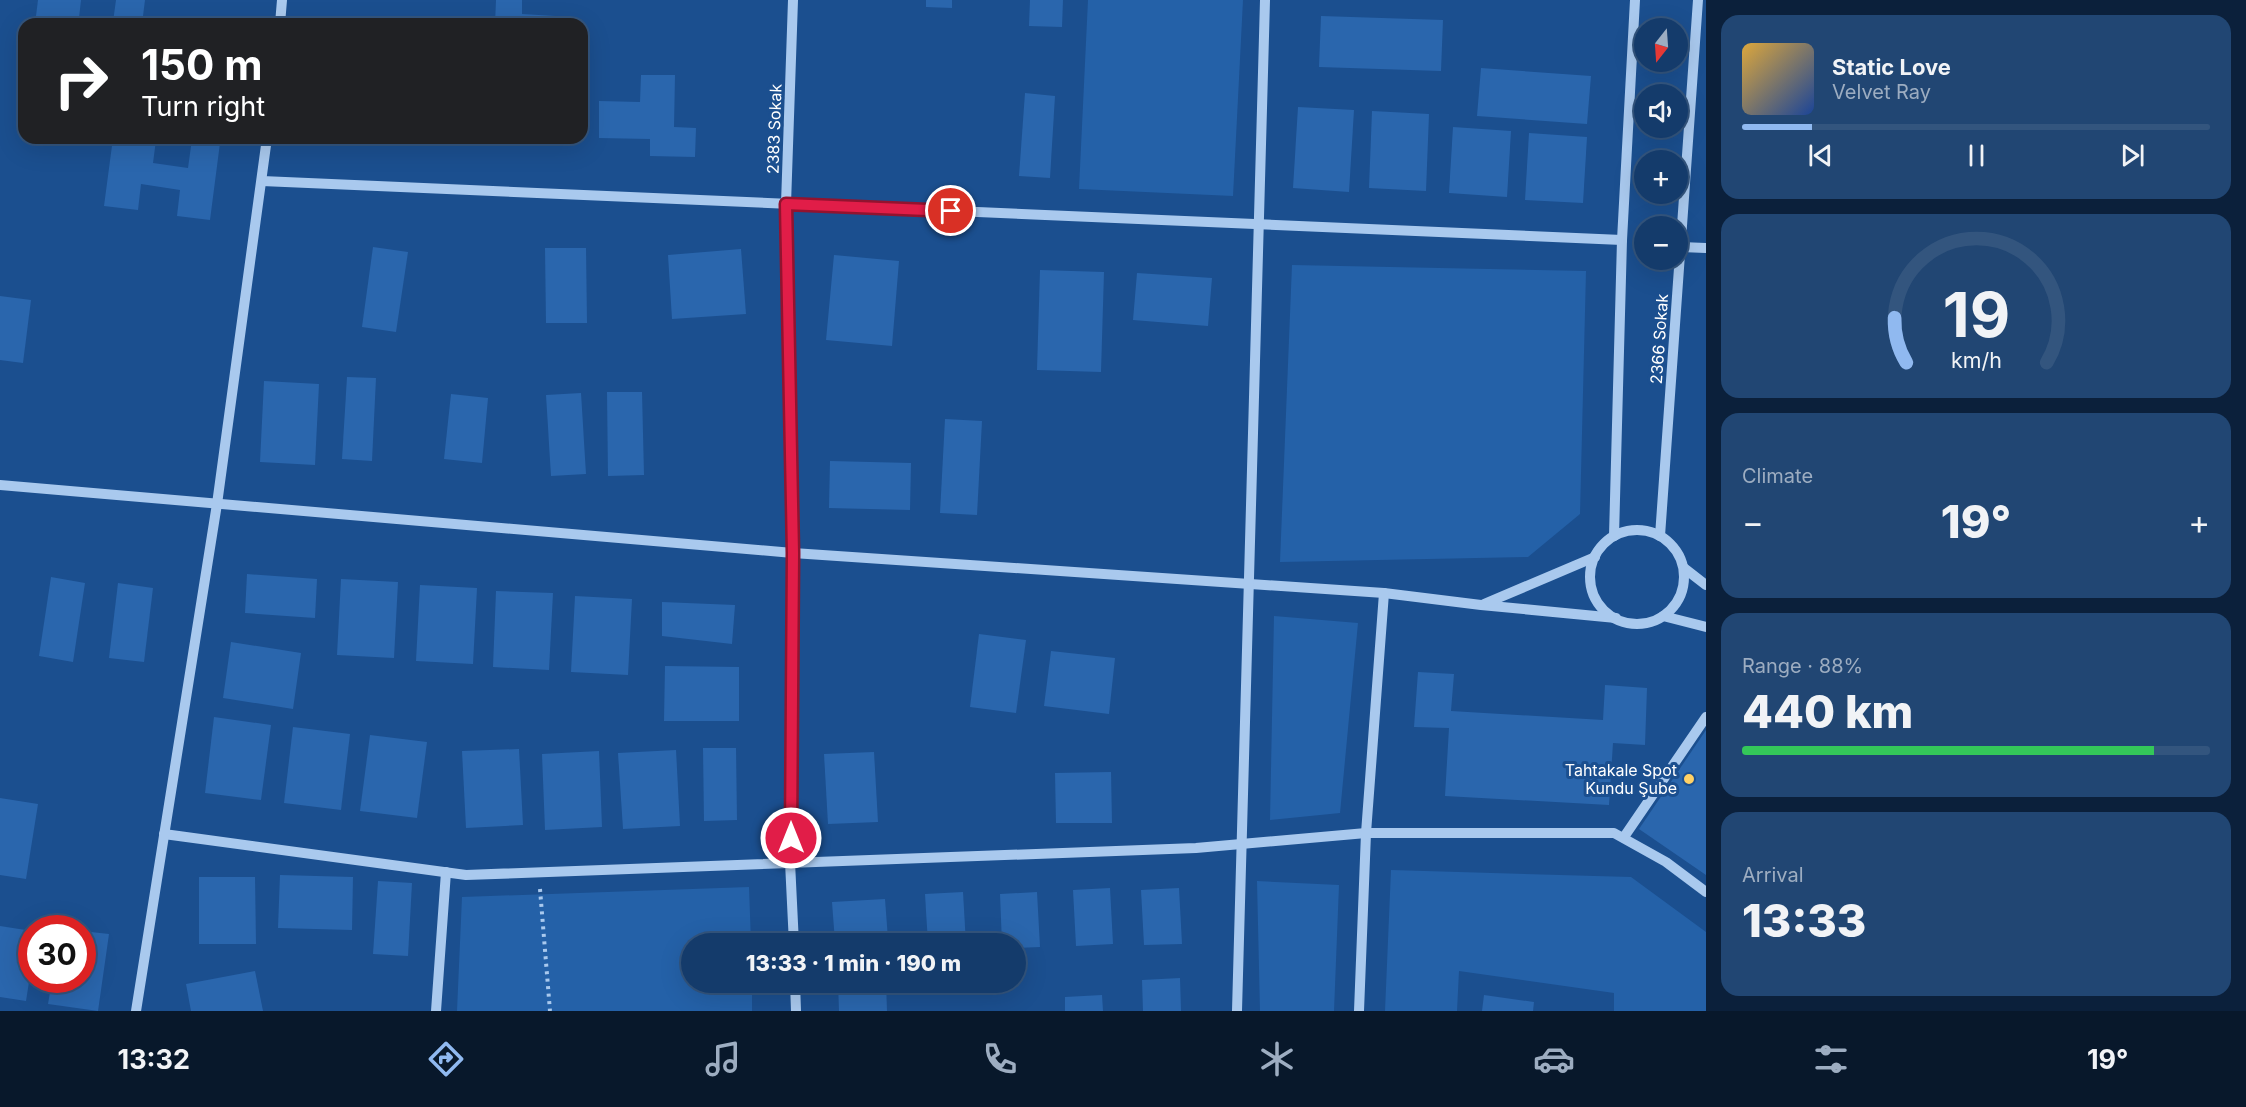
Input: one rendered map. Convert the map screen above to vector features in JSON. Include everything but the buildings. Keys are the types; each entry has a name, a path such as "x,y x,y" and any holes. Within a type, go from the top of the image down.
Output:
{"street":[{"path":"280,18 282,0"},
{"name":"2383 Sokak","path":"793,0 786,204 793,553 790,862 793,933"},
{"path":"1237,1011 1265,0"},
{"path":"1614,536 1622,240 1635,0"},
{"name":"2366 Sokak","path":"1683,216 1698,0"},
{"path":"136,1011 217,504 266,144"},
{"path":"262,181 1622,240"},
{"path":"1688,247 1706,248"},
{"name":"2366 Sokak","path":"1660,536 1679,270"},
{"path":"0,485 793,553 1384,593 1616,618 1632,624 1647,623 1663,616 1672,609 1680,597 1684,583 1684,568 1671,544 1660,536 1645,531 1629,531 1614,536 1603,545 1595,557 1591,570 1591,585 1595,598 1616,618"},
{"path":"1481,605 1595,557"},
{"path":"1684,568 1706,585"},
{"path":"1359,1011 1366,833 1384,593"},
{"path":"1663,616 1706,627"},
{"path":"1624,837 1706,717"},
{"path":"164,834 466,875 1196,848 1366,833 1614,833 1666,862 1706,892"},
{"path":"436,1011 446,872"},
{"path":"795,993 796,1011"}],"path":[{"path":"539,872 550,1011"}],"shaded area":[{"path":"1088,0 1243,0 1233,196 1079,189"},
{"path":"1292,265 1586,271 1580,514 1528,557 1280,562"},
{"path":"1274,616 1358,623 1340,813 1270,820"},
{"path":"1391,870 1631,877 1706,932 1706,1011 1614,1011 1614,993 1459,971 1457,1011 1385,1011"},
{"path":"1257,881 1339,885 1334,1011 1260,1011"},
{"path":"749,887 751,933 681,933 681,993 752,993 752,1011 457,1011 462,897"}],"place":[{"name":"Tahtakale Spot Kundu Şube","path":"1689,779"}],"route":[{"path":"791,838 793,553 786,204 951,211"}]}
